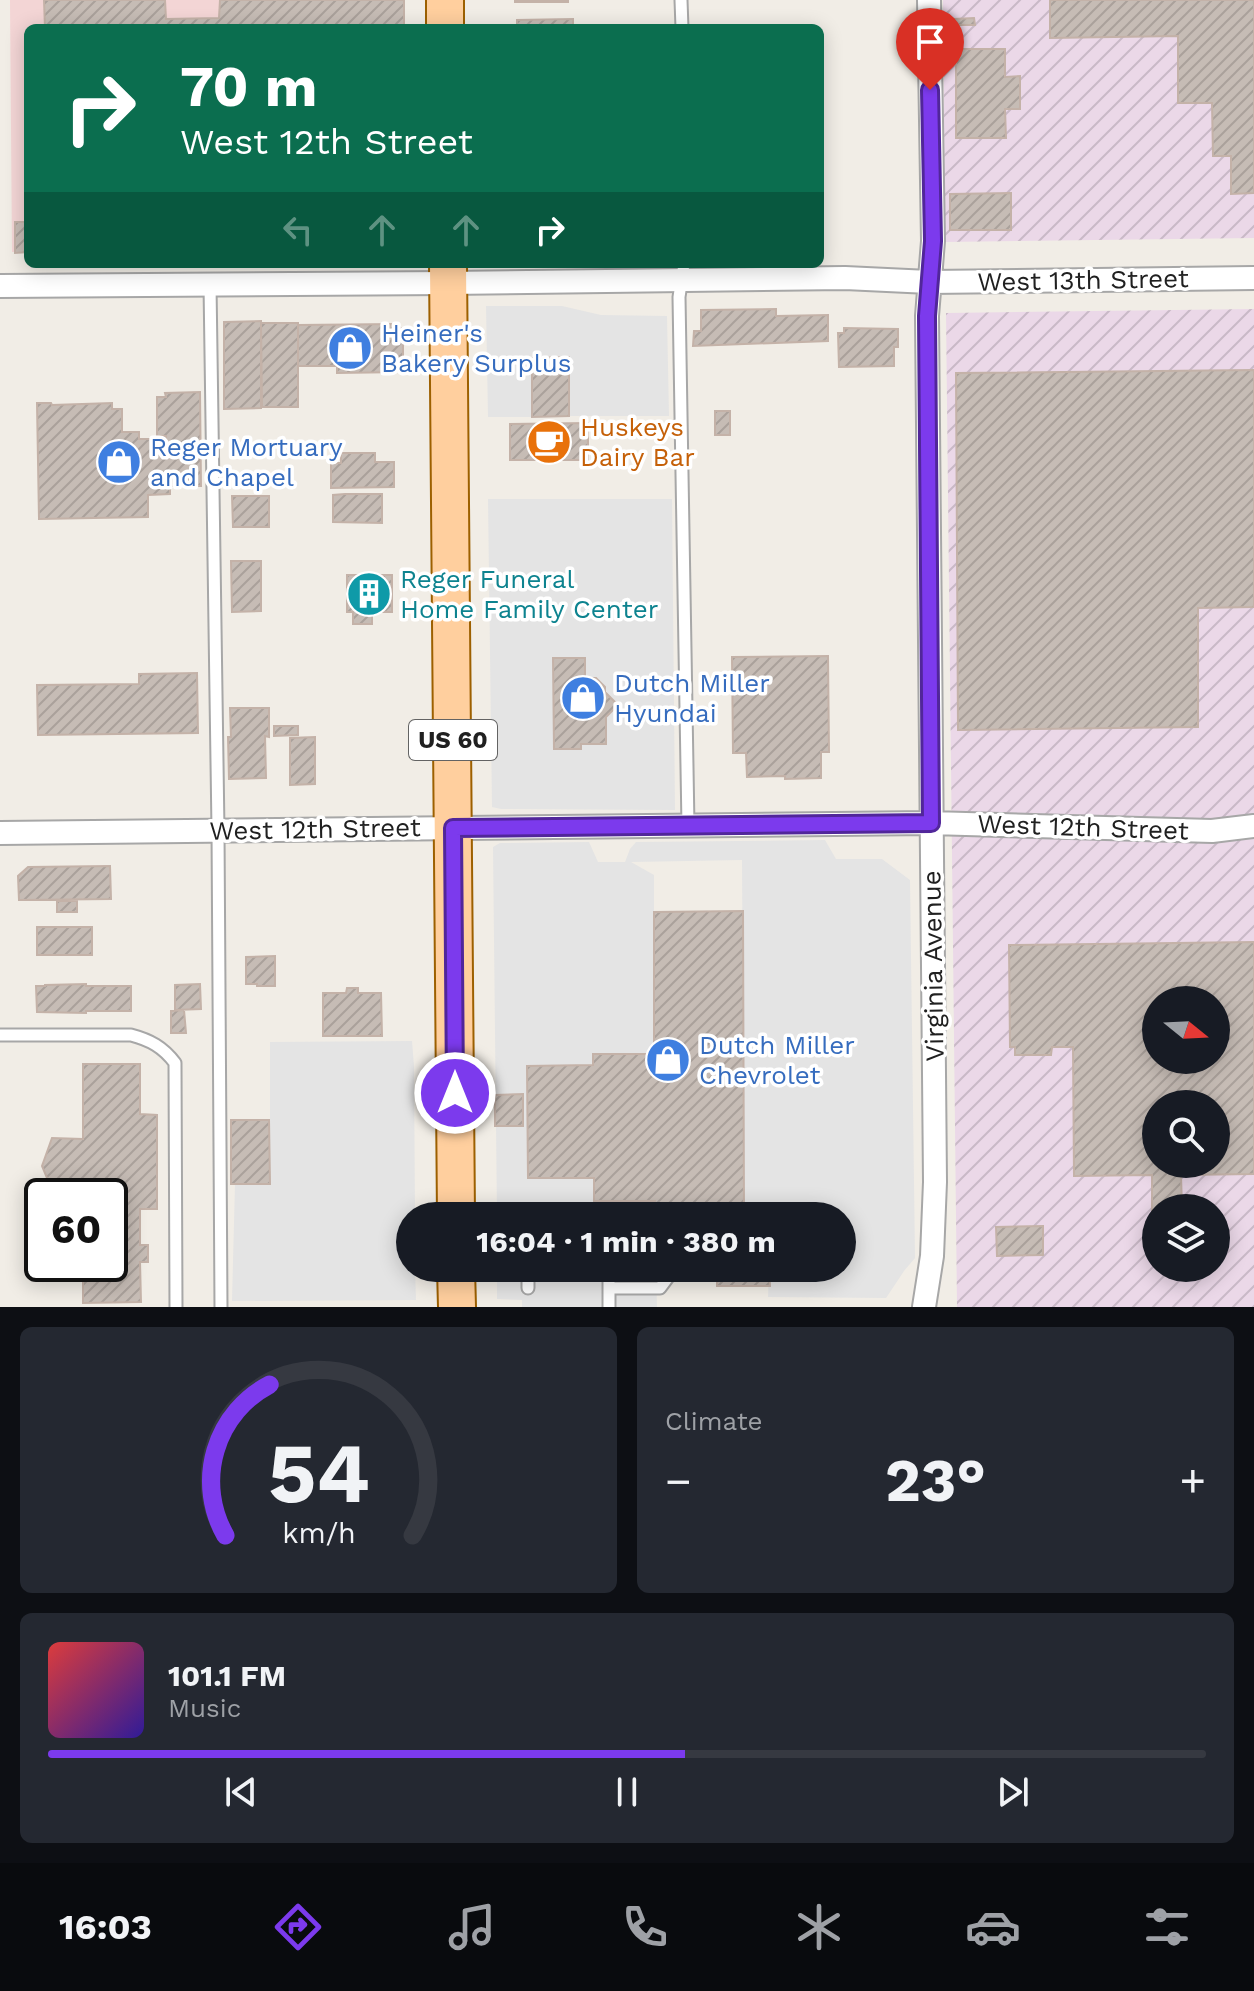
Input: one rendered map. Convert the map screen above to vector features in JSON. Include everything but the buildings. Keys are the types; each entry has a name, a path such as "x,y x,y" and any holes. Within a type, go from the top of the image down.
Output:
{"main road":[{"path":"445,0 445,24"},
{"name":"US 60","path":"448,274 456,1202"},
{"path":"456,1282 457,1307"}],"street":[{"name":"Virginia Avenue","path":"924,1307 932,1256 935,1182 927,316 933,241 929,0"},
{"name":"West 13th Street","path":"0,286 210,285 448,274 683,272 929,282 1254,278"},
{"name":"West 12th Street","path":"0,833 931,823 1212,831 1254,826"}],"lane":[{"path":"681,0 682,24"},
{"path":"683,272 679,297 688,826"},
{"path":"210,285 221,1307"},
{"path":"0,1035 131,1035 148,1039 166,1051 175,1063 176,1307"},
{"path":"528,1282 528,1288"},
{"path":"609,1282 609,1307"},
{"path":"609,1288 660,1288 664,1282"}],"shaded area":[{"path":"10,0 401,0 402,24 24,24 24,252 12,252"},
{"path":"943,0 1254,0 1254,238 945,242"},
{"path":"486,306 562,306 601,315 667,316 669,416 569,416 568,357 532,358 532,417 488,417"},
{"path":"1254,309 1254,1307 957,1307 946,313"},
{"path":"488,499 672,499 675,810 492,807","holes":["554,658 584,658 585,678 596,678 617,705 606,717 605,744 581,744 581,749 554,749"]},
{"path":"825,840 836,859 882,859 910,880 915,1258 886,1298 768,1297 769,1282 856,1282 856,1202 744,1202 742,860 631,862 654,875 654,1054 593,1054 593,1065 527,1066 528,1178 594,1178 594,1201 648,1202 497,1202 493,847 500,843 589,842 598,862 625,862 636,842"},
{"path":"412,1041 415,1202 396,1202 396,1282 415,1282 416,1300 232,1301 235,1184 270,1184 270,1042"},
{"path":"497,1282 656,1282 657,1307 522,1307 522,1300 497,1299"}],"place":[{"name":"Heiner's Bakery Surplus","path":"350,348"},
{"name":"Huskeys Dairy Bar","path":"549,442"},
{"name":"Reger Mortuary and Chapel","path":"119,462"},
{"name":"Reger Funeral Home Family Center","path":"369,594"},
{"name":"Dutch Miller Hyundai","path":"583,698"},
{"name":"Dutch Miller Chevrolet","path":"668,1060"}],"route":[{"path":"455,1093 453,828 931,823 927,316 933,241 930,90"}]}
